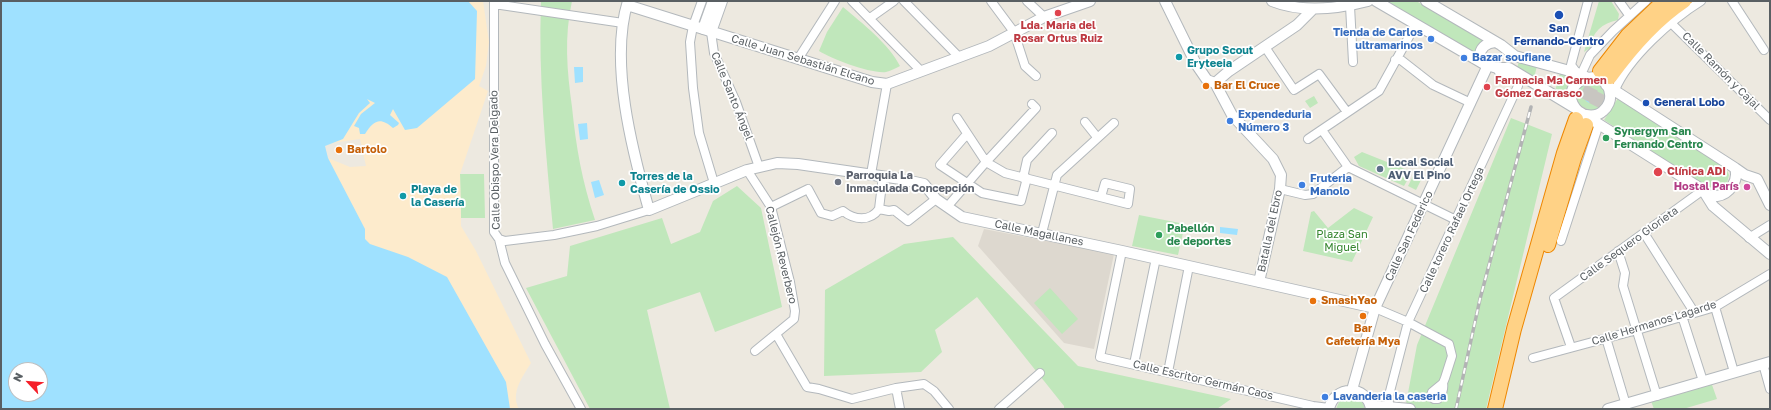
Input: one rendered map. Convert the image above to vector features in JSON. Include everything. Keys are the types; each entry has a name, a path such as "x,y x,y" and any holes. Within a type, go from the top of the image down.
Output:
{"highway":[{"path":"1594,79 1628,35 1664,1"},
{"path":"1594,79 1626,55 1665,15 1684,1"},
{"path":"1495,409 1514,329 1564,153 1584,118"},
{"path":"1504,409 1523,332 1574,158 1584,118"}],"street":[{"name":"Calle Santo Ángel","path":"702,1 703,29 736,102 759,167"},
{"name":"Calle Santo Ángel","path":"703,29 713,1"},
{"name":"Calle Santo Ángel","path":"714,183 699,133 693,88 690,42 703,29 722,1"},
{"path":"798,59 835,1"},
{"path":"852,1 921,71"},
{"path":"870,18 894,1"},
{"path":"904,1 958,57"},
{"path":"992,1 1014,32 1025,66 1036,76"},
{"path":"1027,1 1044,17"},
{"name":"Calle Juan Sebastián Elcano","path":"628,3 703,29 798,59 872,82 887,84 921,71 934,68 958,57 989,46 1044,17 1090,1"},
{"name":"Batalla del Ebro","path":"1165,1 1196,64 1207,80 1216,84 1232,115 1272,159 1281,175 1280,189 1259,282"},
{"path":"1272,1 1289,7 1313,9 1350,6 1368,1"},
{"path":"1376,1 1490,65 1509,68 1584,118 1705,192 1717,196 1730,190 1736,177 1735,168"},
{"path":"1426,1 1495,42 1515,56 1594,79"},
{"path":"1588,1 1571,65 1745,175 1757,179 1770,205"},
{"path":"1619,1 1629,15"},
{"path":"1584,118 1599,114 1608,106 1610,93 1594,79 1585,63 1629,15 1646,1"},
{"path":"1561,241 1584,118 1571,96 1573,87 1594,79 1623,75 1642,51 1671,23 1701,1"},
{"path":"1732,1 1764,50"},
{"path":"494,3 622,23"},
{"name":"Calle Obispo Vera Delgado","path":"494,3 494,232 499,239 505,241 554,235 597,226 649,210 714,183"},
{"path":"628,3 622,23 621,63 631,144 649,210"},
{"path":"1350,6 1353,62"},
{"path":"1216,84 1229,71 1289,31 1313,9"},
{"name":"Calle Ramón y Cajal","path":"1671,23 1770,120"},
{"path":"1308,139 1379,91 1398,60 1416,24"},
{"path":"1490,65 1480,58 1482,49 1488,43 1495,42"},
{"path":"1265,47 1294,90 1319,74 1347,112"},
{"path":"1593,53 1589,65 1594,79"},
{"path":"1509,68 1515,56"},
{"path":"1398,60 1433,85 1471,103"},
{"name":"Calle torero Rafael Ortega","path":"1390,407 1388,399 1389,394 1408,322 1512,100 1519,82 1499,72 1490,65"},
{"name":"Calle San Federico","path":"1352,390 1375,308 1490,65"},
{"path":"871,174 887,84"},
{"path":"947,208 1034,106"},
{"path":"957,118 986,162 1005,173 1101,197"},
{"path":"1085,122 1097,137"},
{"path":"1042,233 1057,175 1114,123"},
{"path":"1322,130 1348,167 1416,199 1424,205 1456,220"},
{"path":"968,134 940,165 982,193 1021,201 1027,160 1052,133"},
{"name":"Calle Magallanes","path":"714,183 747,170 777,163 798,164 883,176 924,184 936,199 962,217 1156,258 1375,308"},
{"path":"1280,189 1305,195 1313,194 1348,167"},
{"name":"Callejón Reverbero","path":"747,170 771,207 790,282 795,311 794,318 755,351"},
{"path":"771,207 808,189 821,213 832,216 843,211 850,216 868,218 879,209 883,176"},
{"path":"1705,192 1713,206 1749,238 1770,254"},
{"name":"Calle Sequero Glorieta","path":"1571,347 1554,298 1618,251 1705,192"},
{"path":"879,209 889,211 894,210 908,221 936,199"},
{"path":"1749,238 1770,225"},
{"path":"1644,233 1694,312"},
{"path":"499,239 505,263 545,344 581,409"},
{"name":"Calle Escritor Germán Caos","path":"1122,251 1100,357 1313,406 1329,408"},
{"path":"1618,251 1625,273 1623,286 1657,396"},
{"path":"1134,364 1156,258"},
{"path":"1168,372 1189,266"},
{"name":"Calle Hermanos Lagarde","path":"1533,358 1715,307 1770,274"},
{"path":"1715,307 1734,372"},
{"path":"1375,308 1408,322 1449,344 1452,356 1443,383"},
{"path":"1682,316 1703,381"},
{"path":"776,334 808,387 819,388 852,399 896,388 924,384 934,391 949,409"},
{"path":"1606,338 1629,406"},
{"path":"1608,409 1629,406 1703,381 1766,363 1770,389"},
{"path":"999,409 1040,373"},
{"path":"896,388 900,409"},
{"path":"1329,408 1331,402 1340,392 1352,390 1361,393 1370,406 1410,409"}],"shaded area":[{"path":"984,229 1114,254 1094,349 1064,343 978,246"}],"green space":[{"path":"541,1 572,1 569,14 567,41 569,80 575,136 580,164 586,192 595,220 553,229 545,144 540,30"},
{"path":"1390,1 1416,1 1483,37 1484,40 1476,54 1389,5"},
{"path":"1599,1 1611,1 1619,14 1618,20 1607,23 1599,29 1593,37 1590,48 1584,52"},
{"path":"843,7 882,42 900,66 886,72 871,71 842,62 819,51 827,32"},
{"path":"1519,61 1537,66 1534,78 1517,68"},
{"path":"1560,73 1575,77 1567,98 1555,91"},
{"path":"1591,81 1601,86 1606,96 1601,106 1591,111 1581,106 1576,96 1581,86"},
{"path":"1314,96 1318,103 1310,108 1305,101"},
{"path":"1618,98 1725,166 1729,175 1726,187 1713,192 1604,120"},
{"path":"1511,118 1552,134 1486,409 1405,409 1417,345"},
{"path":"1362,152 1412,172 1404,186 1359,166 1354,157"},
{"path":"460,174 484,174 485,218 461,218"},
{"path":"1413,176 1421,180 1416,190 1408,186"},
{"path":"737,186 761,208 782,307 715,332 700,292 647,310 670,409 590,409 526,288 567,276 570,246 662,218 671,244 700,232 713,201"},
{"name":"Plaza San Miguel","path":"1354,208 1373,217 1352,262 1303,251 1311,212 1314,211 1328,228"},
{"name":"Pabellón de deportes","path":"1139,215 1185,224 1178,255 1132,246"},
{"path":"953,237 1078,366 1231,399 1217,409 1064,409 1064,406 977,297 935,330 942,352 921,372 824,376 825,290 904,244"},
{"path":"1050,288 1078,319 1062,334 1034,303"},
{"path":"1711,382 1717,399 1683,409 1654,409 1651,401"},
{"path":"1348,396 1359,399 1363,403 1365,409 1336,409 1339,402"}],"sand":[{"name":"Playa de la Casería","path":"455,1 483,1 489,42 486,66 479,86 488,91 460,174 461,226 476,251 531,363 521,379 517,391 516,397 519,409 506,409 367,243 328,158 350,167 366,166 360,139 325,144 366,99 394,110"}],"water":[{"path":"1,1 468,1 477,11 475,79 417,128 405,130 393,109 390,115 399,123 398,125 393,128 381,121 374,123 365,134 360,134 359,128 354,126 361,114 375,103 367,99 370,103 359,113 343,139 325,146 328,158 365,229 365,239 370,244 408,257 447,277 506,382 510,409 1,409"},
{"path":"574,67 583,67 583,82 575,83"},
{"path":"1591,89 1596,91 1598,96 1596,101 1591,103 1586,101 1584,96 1586,91"},
{"path":"587,123 588,139 580,140 578,124"},
{"path":"599,180 604,195 595,198 591,182"},
{"path":"1220,227 1238,229 1237,235 1220,233"}],"tunnel":[{"path":"1576,119 1600,71"},
{"path":"1586,125 1610,77"}],"railway":[{"path":"1456,409 1480,299 1531,107"}],"place":[{"name":"Lda. Maria del Rosar Ortus Ruiz","path":"1058,13"},
{"name":"San Fernando-Centro","path":"1559,15"},
{"name":"Tienda de Carlos ultramarinos","path":"1431,39"},
{"name":"Grupo Scout Eryteeia","path":"1179,57"},
{"name":"Bazar soufiane","path":"1464,58"},
{"name":"Bar El Cruce","path":"1206,86"},
{"name":"Farmacia Mª Carmen Gómez Carrasco","path":"1487,87"},
{"name":"General Lobo","path":"1646,103"},
{"name":"Expendeduria Número 3","path":"1230,121"},
{"name":"Synergym San Fernando Centro","path":"1606,138"},
{"name":"Bartolo","path":"339,150"},
{"name":"Local Social AVV El Pino","path":"1380,169"},
{"name":"Clínica ADI","path":"1658,172"},
{"name":"Parroquia La Inmaculada Concepción","path":"838,182"},
{"name":"Torres de la Casería de Ossio","path":"622,183"},
{"name":"Fruteria Manolo","path":"1302,185"},
{"name":"Hostal París","path":"1747,187"},
{"name":"Playa de la Casería","path":"403,196"},
{"name":"Pabellón de deportes","path":"1159,235"},
{"name":"SmashYao","path":"1313,301"},
{"name":"Bar Cafetería Mya","path":"1363,316"},
{"name":"Lavanderia la caseria","path":"1325,397"}]}
